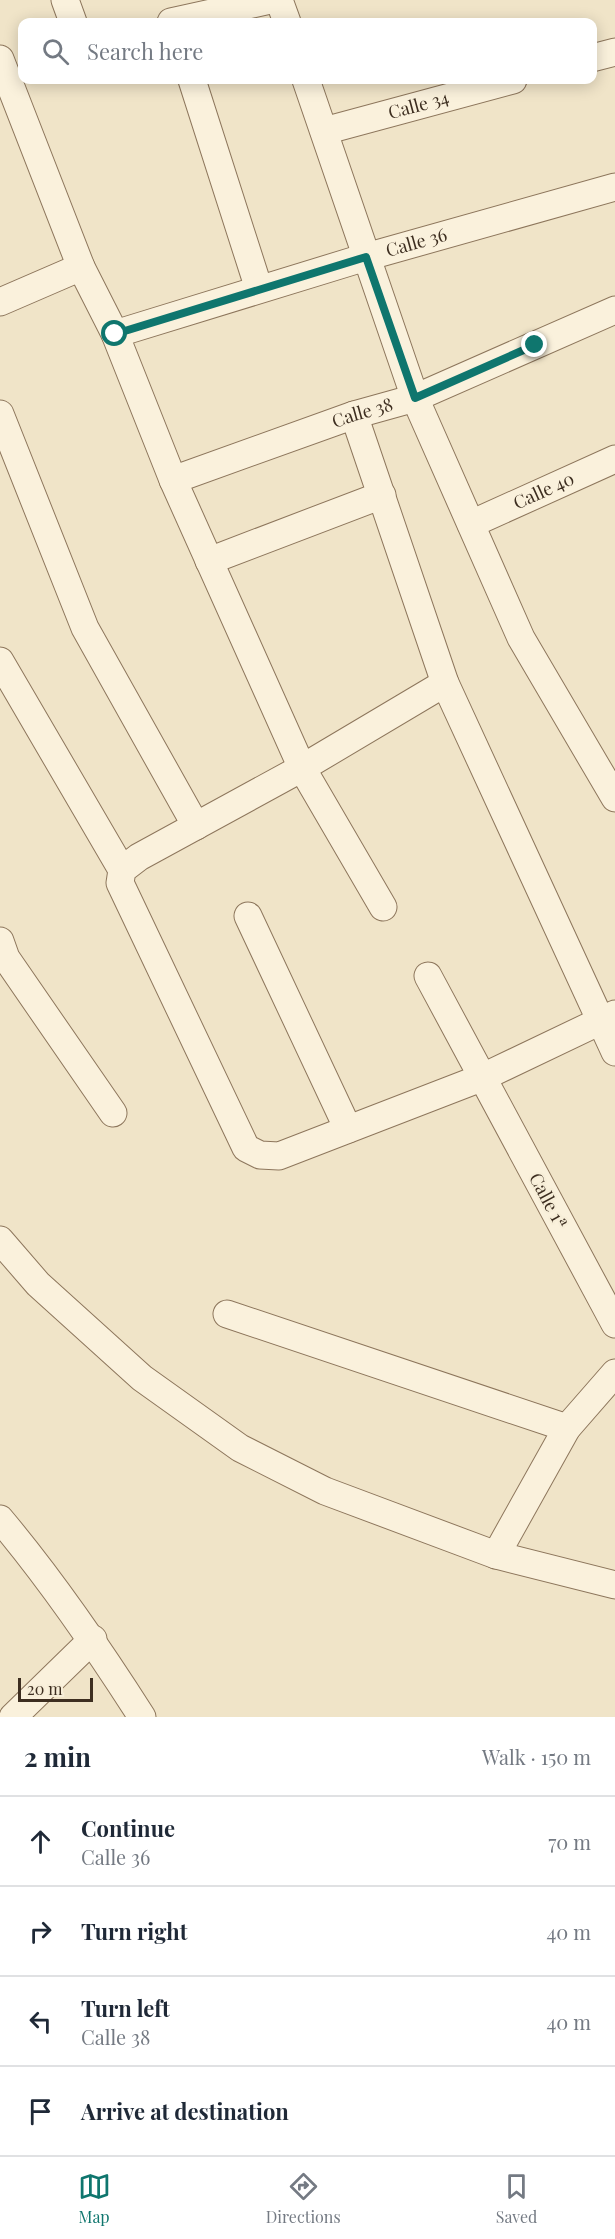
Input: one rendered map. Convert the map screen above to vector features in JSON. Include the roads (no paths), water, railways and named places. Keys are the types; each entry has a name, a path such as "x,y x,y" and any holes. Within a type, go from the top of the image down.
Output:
{"street":[{"path":"65,0 72,18"},
{"path":"190,18 270,0"},
{"path":"279,0 286,18"},
{"path":"597,57 615,52"},
{"path":"6,59 81,267 115,334 173,480 209,561 302,768 383,907"},
{"path":"193,84 259,289"},
{"path":"307,84 415,398 521,638 615,798"},
{"name":"Calle 34","path":"324,131 498,84"},
{"name":"Calle 36","path":"115,334 366,257 615,187"},
{"path":"0,302 81,267"},
{"name":"Calle 38","path":"173,480 354,415 415,398 615,310"},
{"path":"0,414 85,627 196,826"},
{"path":"354,415 445,683 607,1018 615,1052"},
{"name":"Calle 40","path":"471,524 615,459"},
{"path":"209,561 382,495"},
{"path":"0,662 122,870 120,883 246,1148 260,1155 279,1156 481,1078 607,1018"},
{"path":"122,870 139,857 302,768 445,683"},
{"path":"248,916 348,1129"},
{"path":"0,941 6,958 113,1113"},
{"name":"Calle 1ª","path":"428,976 615,1324"},
{"path":"0,1240 38,1284 142,1378 240,1448 325,1491 496,1555 613,1578"},
{"path":"227,1314 567,1428"},
{"path":"496,1555 567,1428 615,1373"},
{"path":"0,1519 43,1569 93,1639 142,1717"},
{"path":"13,1717 93,1639"}]}
